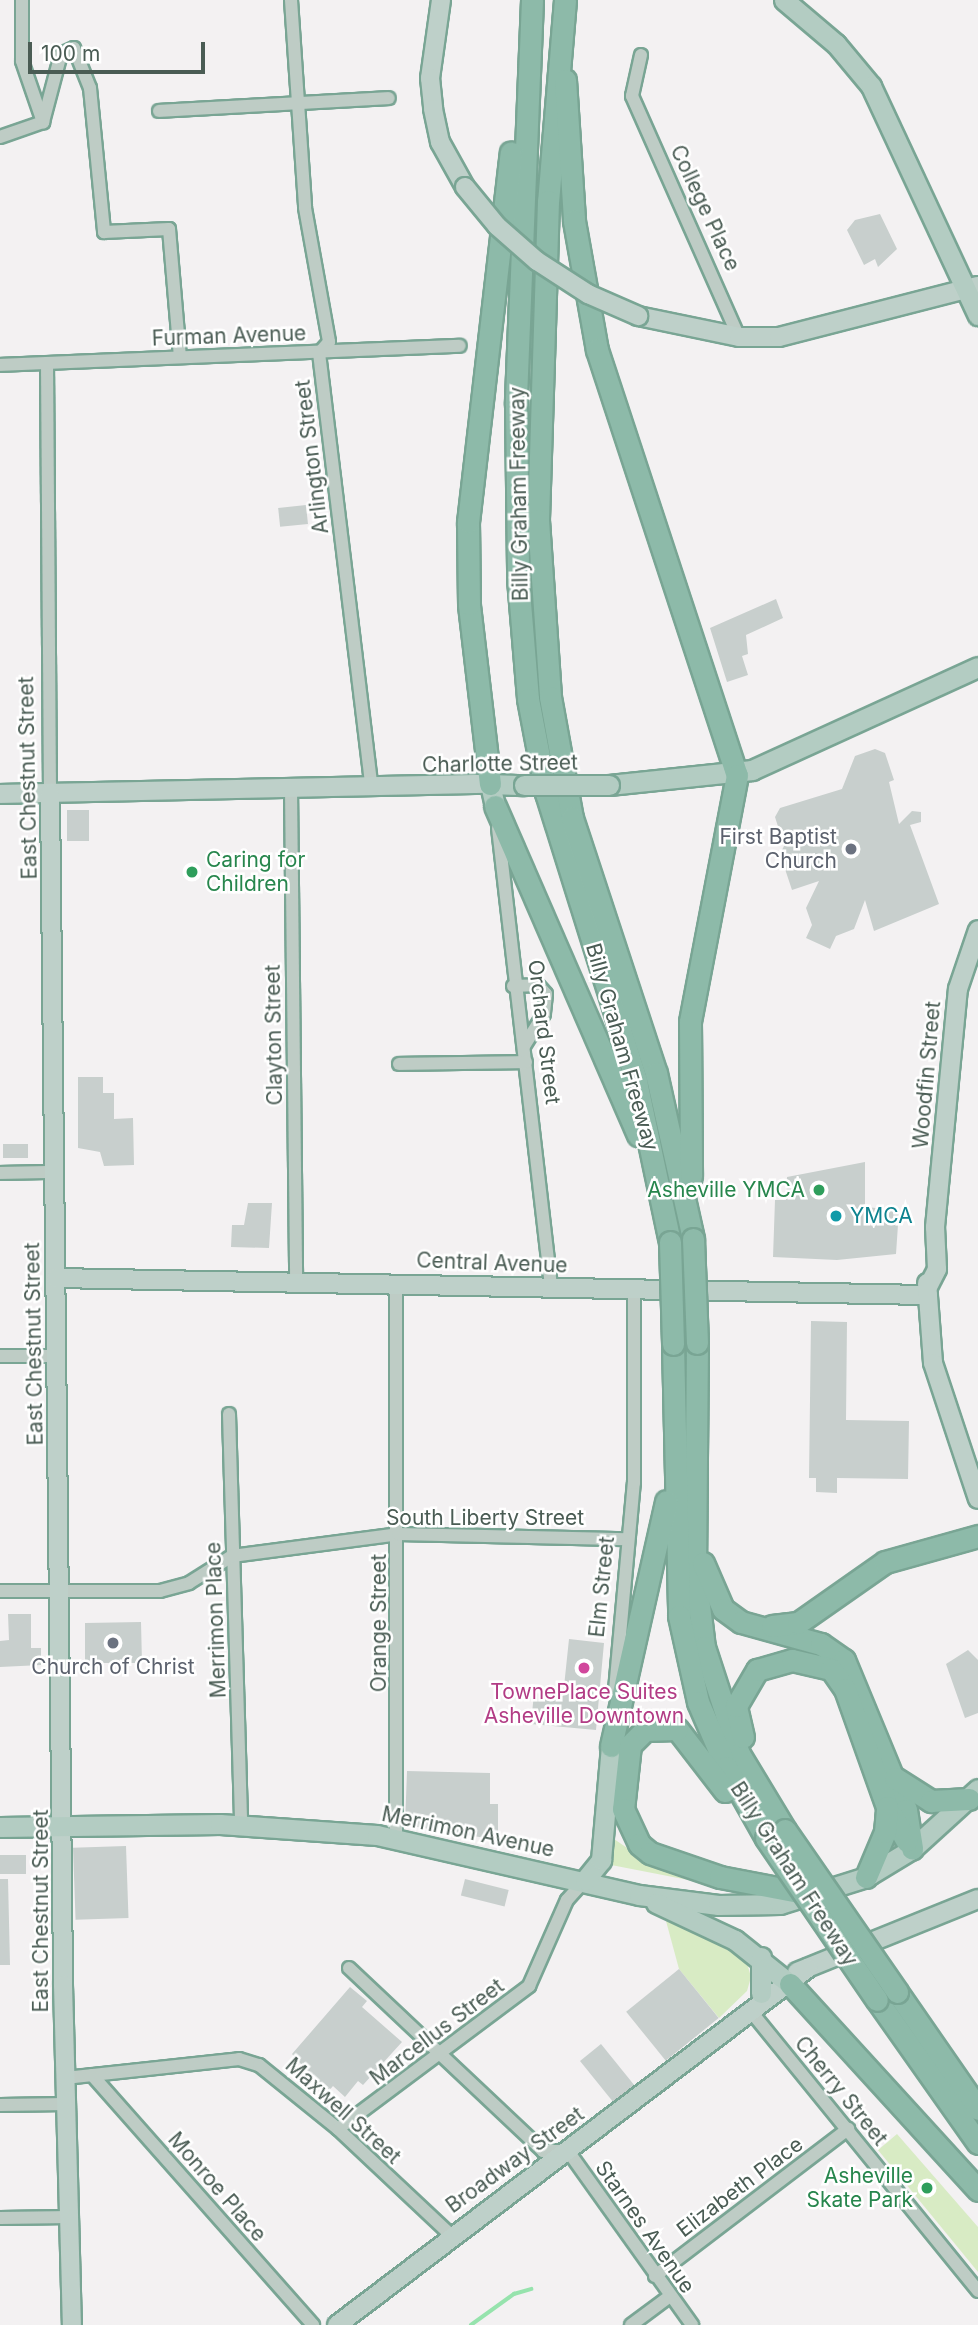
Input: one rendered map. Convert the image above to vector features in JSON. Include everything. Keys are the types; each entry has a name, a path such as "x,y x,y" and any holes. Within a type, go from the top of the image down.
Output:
{"highway":[{"path":"490,784 469,604 468,522 512,143 523,0"},
{"name":"Billy Graham Freeway","path":"532,0 516,430 528,699 546,793 636,1081 665,1206 670,1242 673,1468 679,1616 688,1664 703,1713 759,1809 887,1996 978,2143"},
{"name":"Billy Graham Freeway","path":"565,0 563,62 554,93 538,520 550,697 572,818 656,1073 690,1217 697,1343 697,1605 706,1658 759,1809"},
{"path":"563,62 580,266 608,393 657,530 737,775 690,1022 690,1217"},
{"path":"495,806 665,1206"},
{"path":"611,1746 673,1468"},
{"path":"696,1526 710,1587 723,1609 763,1628 821,1644 845,1660 906,1810 912,1849"},
{"path":"763,1628 798,1623 885,1562 978,1536"},
{"path":"759,1809 739,1727 740,1692 757,1670 776,1661 806,1660 831,1669 845,1689 887,1807 912,1849"},
{"path":"759,1809 727,1794 677,1729 645,1730 630,1745 622,1809 639,1843 650,1853 720,1877 814,1895"},
{"path":"892,1774 907,1790 931,1801 973,1794"},
{"path":"866,1877 886,1832 887,1807"},
{"path":"786,1980 978,2190"},
{"name":"Billy Graham Freeway","path":"887,1996 920,2027 978,2109"},
{"path":"920,2027 940,2037 978,2089"}],"main road":[{"path":"784,0 836,44 871,86 973,287 978,315"},
{"name":"Charlotte Street","path":"490,784 609,785 737,775 978,667"},
{"name":"Orchard Street","path":"490,784 495,806"},
{"name":"Elm Street","path":"584,1880 601,1860 611,1746"},
{"path":"912,1849 973,1794"},
{"name":"Merrimon Avenue","path":"0,1827 240,1825 396,1837 639,1895 718,1905 780,1904 814,1895 866,1877 912,1849"},
{"path":"639,1895 761,1957 786,1980"},
{"path":"761,1957 761,1993"}],"street":[{"path":"22,0 18,38 29,90 43,121"},
{"name":"Arlington Street","path":"291,0 305,208 329,342 319,353 372,788"},
{"path":"442,0 430,78 440,142 464,187 497,226 537,261 588,294 638,316 739,337 812,332 973,287"},
{"path":"43,121 61,54 74,48 90,88 104,232 169,229 180,357"},
{"name":"College Place","path":"640,55 632,96 739,337"},
{"path":"159,111 389,98"},
{"path":"0,137 43,121"},
{"name":"Furman Avenue","path":"0,365 460,346"},
{"name":"East Chestnut Street","path":"47,363 65,2078 72,2325"},
{"name":"Charlotte Street","path":"0,793 490,784"},
{"name":"Clayton Street","path":"291,788 296,1282"},
{"name":"Orchard Street","path":"495,806 513,986 524,1046 551,1287"},
{"name":"Woodfin Street","path":"978,930 961,967 935,1227 937,1269 928,1291 933,1363 978,1499"},
{"path":"513,986 538,985 546,994 544,1014 524,1046"},
{"path":"399,1064 526,1062"},
{"path":"0,1172 54,1172"},
{"name":"Central Avenue","path":"56,1278 551,1287 634,1292 928,1291"},
{"name":"Orange Street","path":"396,1284 396,1837"},
{"name":"Elm Street","path":"611,1746 634,1483 634,1292"},
{"path":"0,1356 57,1356"},
{"name":"Merrimon Place","path":"229,1414 240,1825"},
{"name":"South Liberty Street","path":"0,1591 160,1591 189,1583 232,1556 398,1534 627,1539"},
{"name":"Marcellus Street","path":"338,2129 439,2058 529,1986 567,1900 584,1880"},
{"name":"Broadway Street","path":"721,2035 731,2016 761,1993 808,1968 978,1899"},
{"path":"349,1968 439,2058 543,2151 568,2151"},
{"name":"Broadway Street","path":"337,2325 451,2235 753,2014 786,1980"},
{"name":"Cherry Street","path":"753,2014 978,2291"},
{"name":"Maxwell Street","path":"65,2078 239,2059 268,2070 338,2129 451,2235"},
{"name":"Monroe Place","path":"92,2075 313,2325"},
{"path":"0,2105 66,2104"},
{"name":"Elizabeth Place","path":"655,2276 848,2129"},
{"name":"Starnes Avenue","path":"568,2151 692,2325"},
{"path":"0,2218 69,2217"},
{"path":"631,2325 670,2296"}],"green space":[{"path":"611,1837 648,1862 709,1884 606,1864"},
{"path":"666,1921 707,1936 747,1963 751,1977 747,1991 719,2018 679,1969"},
{"name":"Asheville Skate Park","path":"897,2134 978,2227 978,2272 878,2150"}],"building":[{"path":"880,214 897,249 878,267 875,259 864,265 847,230 855,220"},
{"path":"306,505 308,524 280,527 278,508"},
{"path":"776,599 783,618 746,635 748,654 742,656 748,675 727,682 710,628"},
{"name":"First Baptist Church","path":"875,749 885,753 894,780 889,782 899,824 912,811 921,812 921,822 910,825 939,904 874,931 865,900 854,929 836,936 830,949 806,938 812,925 806,908 819,881 792,890 780,854 788,838 781,836 775,817 780,808 842,789 855,756"},
{"path":"67,810 89,810 89,841 67,841"},
{"path":"78,1077 103,1077 103,1093 114,1093 114,1119 133,1118 134,1165 104,1166 100,1152 78,1148"},
{"path":"3,1144 28,1144 28,1158 3,1158"},
{"name":"YMCA","path":"865,1162 865,1207 899,1210 896,1254 837,1260 773,1257 775,1200 786,1200 787,1177"},
{"path":"248,1203 272,1203 269,1248 231,1247 232,1225 244,1225"},
{"path":"811,1321 847,1322 846,1420 909,1421 908,1479 837,1478 837,1493 816,1492 816,1478 809,1478"},
{"path":"8,1614 31,1614 31,1648 41,1648 41,1665 0,1667 0,1641 9,1640"},
{"name":"Church of Christ","path":"141,1622 142,1663 101,1663 101,1672 85,1673 85,1623"},
{"name":"TownePlace Suites Asheville Downtown","path":"569,1639 604,1643 596,1730 531,1724 534,1693 563,1696"},
{"path":"968,1650 978,1660 978,1713 965,1718 946,1664"},
{"path":"407,1771 490,1773 490,1804 498,1804 498,1840 405,1825"},
{"path":"126,1846 129,1918 76,1920 73,1848"},
{"path":"0,1855 26,1855 26,1874 0,1874"},
{"path":"0,1879 8,1879 10,1965 0,1965"},
{"path":"465,1879 509,1890 505,1906 461,1895"},
{"path":"679,1969 719,2018 666,2061 626,2012"},
{"path":"350,1987 367,2001 362,2007 402,2042 363,2085 358,2081 345,2097 333,2086 327,2093 292,2054"},
{"path":"601,2044 634,2085 613,2102 580,2061"}],"waterway":[{"path":"471,2325 514,2294 531,2289"}],"place":[{"name":"First Baptist Church","path":"851,849"},
{"name":"Caring for Children","path":"192,872"},
{"name":"Asheville YMCA","path":"819,1190"},
{"name":"YMCA","path":"836,1216"},
{"name":"Church of Christ","path":"113,1643"},
{"name":"TownePlace Suites Asheville Downtown","path":"584,1668"},
{"name":"Asheville Skate Park","path":"927,2188"}]}
